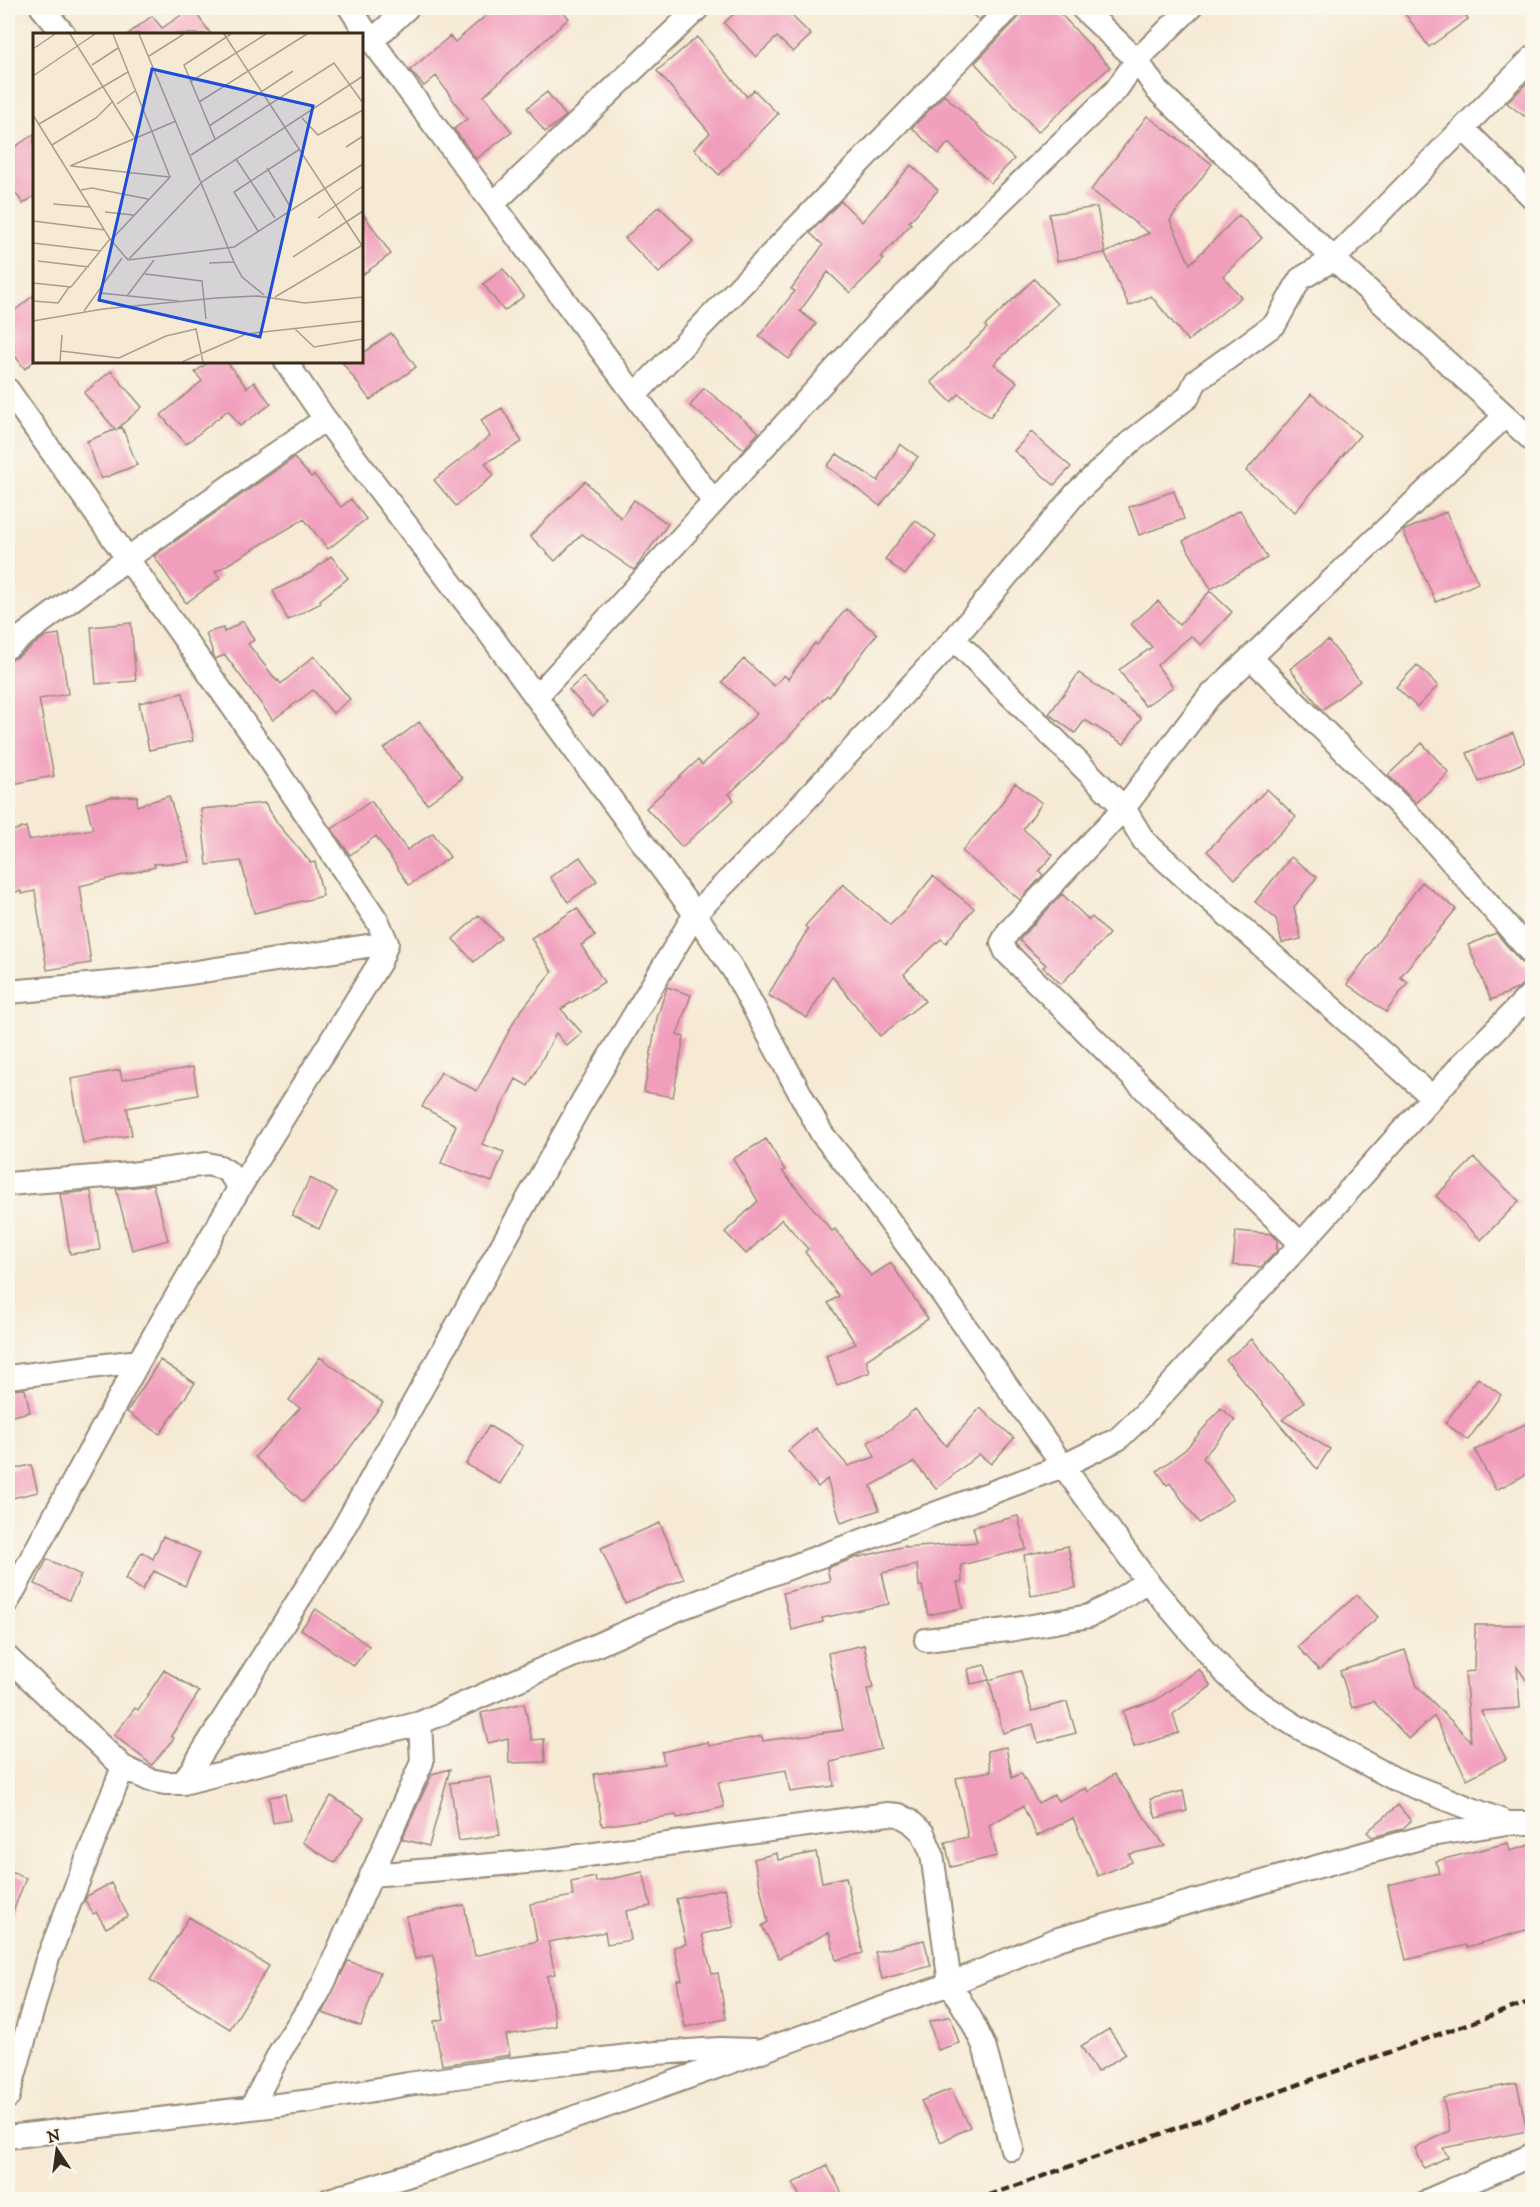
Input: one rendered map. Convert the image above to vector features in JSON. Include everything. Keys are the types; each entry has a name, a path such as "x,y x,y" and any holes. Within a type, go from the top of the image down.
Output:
{"street":[{"path":"42,8 63,33"},
{"path":"350,8 372,41 714,502"},
{"path":"372,41 407,8"},
{"path":"494,203 698,8"},
{"path":"635,395 1009,8"},
{"path":"1082,8 1137,60 1157,90 1334,259 1533,440"},
{"path":"536,697 888,311 1116,90 1137,60 1190,8"},
{"path":"183,1783 342,1531 582,1102 695,914 790,817 954,639 1076,494 1128,444 1188,397 1196,381 1275,324 1300,279 1334,259 1533,58"},
{"path":"1463,128 1533,197"},
{"path":"287,363 695,914 734,971 822,1134 863,1185 934,1282 1147,1581 1228,1676 1251,1697 1296,1726 1395,1779 1508,1823"},
{"path":"8,390 266,754 378,922 387,943 380,962 240,1187 139,1361 8,1601"},
{"path":"1301,1244 1003,948 1002,943 1008,932 1124,808 1208,698 1505,416"},
{"path":"8,647 128,558 326,419"},
{"path":"954,639 1124,808 1144,842 1432,1097"},
{"path":"1251,658 1423,829 1533,954"},
{"path":"8,992 144,980 387,943"},
{"path":"8,1658 123,1767 150,1780 183,1783 420,1723 681,1608 1063,1466 1118,1439 1301,1244 1432,1097 1533,993"},
{"path":"8,1184 131,1174 207,1164 220,1167 228,1172 240,1187"},
{"path":"8,1377 139,1361"},
{"path":"926,1640 1015,1629 1089,1616 1147,1581"},
{"path":"252,2106 280,2050 315,1999 422,1762 420,1723"},
{"path":"8,2097 46,1963 123,1767"},
{"path":"371,1875 550,1860 888,1814 899,1815 923,1833 932,1854 950,1984 984,2046 1012,2149"},
{"path":"329,2199 432,2168 764,2051 950,1984 1077,1933 1401,1842 1508,1823 1533,1823"},
{"path":"8,2137 114,2126 252,2106 311,2101 514,2069 720,2049 764,2051"},
{"path":"1429,2199 1533,2155"}],"building":[{"path":"192,8 210,33 129,33 152,16 162,28"},
{"path":"495,8 559,8 569,18 484,96 512,132 476,159 454,129 467,119 436,76 424,86 410,70 450,36 455,42"},
{"path":"740,8 784,8 811,35 793,52 777,37 756,57 724,23"},
{"path":"964,8 991,8 979,20"},
{"path":"1022,8 1055,8 1110,67 1038,132 975,63 1019,17"},
{"path":"1401,8 1460,8 1468,19 1429,47"},
{"path":"697,37 747,97 754,90 778,114 719,175 694,149 710,133 657,71"},
{"path":"1533,77 1533,106 1524,116 1507,103"},
{"path":"547,92 566,116 545,132 527,108"},
{"path":"944,95 1014,159 991,183 948,143 939,154 912,128"},
{"path":"1147,116 1212,164 1170,220 1190,264 1239,215 1262,238 1223,276 1241,297 1188,341 1151,296 1129,306 1105,253 1149,233 1091,190"},
{"path":"33,135 33,197 23,204 8,182 8,152"},
{"path":"911,165 938,190 881,257 884,259 850,293 828,272 800,311 816,324 789,359 759,336 795,291 791,289 823,245 810,233 841,201 862,222"},
{"path":"659,206 693,241 659,273 625,238"},
{"path":"1097,207 1105,253 1057,261 1049,214"},
{"path":"363,213 391,254 363,274"},
{"path":"503,269 524,296 504,311 483,284"},
{"path":"1034,279 1057,304 994,364 1017,382 990,417 959,394 951,402 931,382"},
{"path":"33,296 33,362 25,369 8,347 8,316"},
{"path":"391,333 416,367 370,400 343,363 363,363 363,353"},
{"path":"208,363 228,363 247,388 254,382 271,404 240,426 228,410 186,444 161,415 202,381 195,372"},
{"path":"111,371 142,407 116,430 84,393"},
{"path":"704,388 759,432 744,449 690,406"},
{"path":"1311,394 1360,435 1295,512 1246,471"},
{"path":"502,408 522,442 485,463 494,475 456,506 434,480 490,436 481,420"},
{"path":"122,427 137,465 101,479 87,441"},
{"path":"1031,432 1071,467 1054,485 1014,451"},
{"path":"900,444 918,457 880,506 827,466 837,454 878,481"},
{"path":"294,458 311,477 314,475 341,507 351,499 366,519 328,549 304,519 215,572 220,578 186,603 154,556"},
{"path":"585,481 621,518 634,500 668,524 634,570 582,534 555,561 530,536"},
{"path":"1174,491 1184,519 1139,535 1129,507"},
{"path":"1240,510 1267,558 1211,589 1183,541"},
{"path":"1446,512 1478,583 1436,602 1403,531"},
{"path":"915,520 936,536 905,575 885,559"},
{"path":"331,556 348,578 320,600 321,603 288,620 273,591 311,572"},
{"path":"1210,591 1232,612 1201,645 1191,636 1157,665 1173,687 1145,706 1119,670 1152,647 1131,624 1158,601 1179,625"},
{"path":"846,609 877,634 829,697 827,695 786,740 729,794 734,800 682,847 646,808 698,760 702,765 757,714 722,682 744,659 774,686 784,675 788,679 815,643 817,645"},
{"path":"243,621 254,640 248,644 281,684 314,656 350,699 333,713 313,690 273,720 225,655 215,659 206,633 223,628 224,632"},
{"path":"131,623 136,681 96,684 91,627"},
{"path":"59,634 68,694 39,699 54,776 12,784 8,763 8,660 16,658 46,636"},
{"path":"1328,640 1360,681 1322,710 1290,669"},
{"path":"1417,665 1438,686 1417,707 1396,687"},
{"path":"1079,673 1141,718 1124,744 1085,720 1075,733 1049,714"},
{"path":"583,677 607,703 593,716 569,690"},
{"path":"183,693 193,741 149,750 139,703"},
{"path":"419,722 462,778 427,804 384,749"},
{"path":"1513,733 1525,762 1479,782 1467,753"},
{"path":"1422,743 1449,773 1416,803 1388,775"},
{"path":"1015,783 1042,803 1023,829 1053,855 1039,871 1043,875 1020,900 962,851 997,810"},
{"path":"1267,789 1296,817 1235,879 1207,851"},
{"path":"137,796 137,806 169,796 190,862 154,864 155,867 80,886 91,963 47,970 35,891 21,894 21,891 8,893 8,863 13,862 8,832 26,827 29,840 93,829 86,803 111,797"},
{"path":"371,801 407,850 433,833 450,857 409,885 376,836 350,855 332,829"},
{"path":"265,803 278,824 311,863 315,862 323,896 254,913 241,861 207,865 201,809"},
{"path":"580,857 597,881 568,902 550,877"},
{"path":"1291,857 1317,877 1294,907 1301,939 1282,943 1276,919 1255,902"},
{"path":"933,876 974,908 946,943 941,939 904,974 925,1001 880,1036 832,976 807,1018 768,995 808,929 805,926 843,884 890,925 905,911"},
{"path":"1422,882 1456,909 1400,977 1408,982 1386,1012 1347,984"},
{"path":"1062,894 1089,920 1092,917 1109,934 1061,984 1043,967 1046,965 1019,940"},
{"path":"577,908 595,936 581,945 604,982 561,1009 582,1033 567,1046 556,1033 528,1086 516,1079 482,1144 504,1152 492,1182 441,1163 456,1125 422,1107 441,1072 477,1091 517,1016 552,972 531,938"},
{"path":"479,915 501,938 474,962 453,939"},
{"path":"1496,933 1522,963 1533,967 1533,980 1528,980 1517,989 1491,1000 1468,945"},
{"path":"667,987 691,995 677,1035 684,1037 673,1097 644,1092 657,1018"},
{"path":"193,1067 198,1095 127,1108 132,1135 83,1143 71,1079 120,1070 122,1080"},
{"path":"766,1139 785,1170 782,1171 832,1231 835,1229 871,1276 891,1263 928,1319 866,1360 870,1372 837,1385 826,1356 856,1344 828,1303 839,1296 805,1252 808,1249 782,1219 746,1254 725,1232 758,1201 733,1159"},
{"path":"1474,1158 1519,1201 1481,1240 1436,1196"},
{"path":"310,1178 337,1192 319,1229 292,1215"},
{"path":"153,1185 168,1240 132,1250 116,1189"},
{"path":"91,1191 100,1250 70,1254 60,1194"},
{"path":"1236,1231 1272,1234 1277,1240 1277,1251 1261,1267 1233,1265"},
{"path":"1252,1339 1304,1402 1282,1420 1330,1449 1317,1469 1226,1360"},
{"path":"320,1357 383,1403 338,1464 303,1502 255,1457 300,1408 289,1400"},
{"path":"160,1360 195,1383 160,1434 127,1412"},
{"path":"1478,1378 1501,1395 1468,1440 1445,1423"},
{"path":"25,1389 30,1412 8,1417 8,1390"},
{"path":"980,1408 1014,1438 991,1464 979,1454 936,1489 914,1462 871,1486 879,1510 841,1523 827,1479 818,1487 788,1451 815,1428 848,1466 875,1457 868,1442 888,1431 915,1409 946,1446"},
{"path":"1221,1408 1235,1420 1203,1458 1233,1499 1199,1523 1170,1483 1167,1485 1157,1471 1186,1449"},
{"path":"1527,1423 1533,1433 1533,1471 1496,1490 1475,1450"},
{"path":"489,1426 523,1446 500,1484 466,1464"},
{"path":"31,1465 38,1492 8,1499 8,1470"},
{"path":"1018,1516 1026,1549 961,1565 962,1582 957,1582 963,1608 928,1615 922,1586 919,1586 917,1565 882,1573 889,1604 822,1618 823,1622 792,1630 783,1593 830,1581 827,1568 855,1558 906,1546 906,1548 977,1542 973,1527"},
{"path":"660,1523 684,1579 625,1603 601,1548"},
{"path":"163,1536 200,1553 185,1586 154,1571 142,1590 125,1579 142,1552 153,1559"},
{"path":"1068,1546 1076,1588 1031,1596 1024,1555"},
{"path":"47,1559 81,1575 69,1600 35,1584"},
{"path":"1357,1595 1378,1617 1319,1670 1298,1647"},
{"path":"316,1609 369,1646 354,1666 301,1629"},
{"path":"1475,1625 1530,1625 1529,1684 1517,1667 1520,1708 1481,1711 1506,1759 1467,1779 1434,1716 1409,1739 1373,1701 1352,1708 1340,1671 1405,1650 1417,1686 1471,1741 1465,1672 1474,1671"},
{"path":"864,1645 873,1688 867,1689 881,1749 831,1762 834,1786 790,1792 786,1770 718,1782 724,1807 677,1818 676,1815 602,1826 594,1774 664,1764 662,1752 708,1742 709,1746 762,1736 763,1741 843,1730 828,1653"},
{"path":"985,1665 989,1680 971,1684 968,1669"},
{"path":"1199,1669 1211,1686 1173,1714 1179,1733 1134,1747 1123,1711 1156,1700"},
{"path":"164,1670 199,1692 171,1736 174,1738 152,1765 114,1735 135,1708 138,1710"},
{"path":"1021,1671 1032,1711 1067,1702 1076,1733 1038,1743 1033,1724 1003,1733 989,1680"},
{"path":"524,1703 532,1740 544,1739 545,1762 509,1763 508,1738 488,1743 481,1713"},
{"path":"1006,1747 1012,1778 1021,1773 1038,1803 1054,1795 1058,1801 1086,1788 1088,1792 1114,1774 1165,1846 1129,1854 1132,1862 1098,1876 1073,1818 1037,1836 1023,1806 989,1825 997,1856 951,1867 945,1842 968,1837 956,1778 991,1771 987,1751"},
{"path":"450,1769 429,1846 402,1839 432,1774"},
{"path":"491,1777 500,1835 459,1841 450,1783"},
{"path":"1183,1791 1187,1811 1156,1818 1150,1799"},
{"path":"285,1794 290,1820 273,1823 269,1797"},
{"path":"331,1796 364,1817 335,1863 302,1842"},
{"path":"1398,1805 1411,1821 1402,1829 1372,1837 1367,1832"},
{"path":"1508,1843 1510,1851 1533,1844 1533,1928 1467,1947 1466,1945 1406,1960 1388,1885 1439,1873 1436,1861"},
{"path":"816,1852 822,1882 846,1877 863,1953 836,1960 829,1932 779,1958 762,1926 768,1922 754,1859 777,1853 778,1860"},
{"path":"8,1871 26,1878 9,1922 8,1921"},
{"path":"643,1872 651,1906 626,1911 631,1940 607,1944 605,1932 548,1942 555,1974 547,1976 556,2026 506,2035 510,2055 442,2065 434,2021 444,2019 433,1955 415,1959 406,1917 464,1905 475,1956 537,1941 530,1904 573,1896 571,1882 595,1877 596,1882"},
{"path":"111,1883 128,1916 106,1928 96,1912 93,1914 85,1900 87,1896"},
{"path":"725,1888 734,1927 702,1934 712,1974 718,1973 726,2019 685,2027 677,1980 682,1980 674,1947 686,1944 676,1899"},
{"path":"189,1917 269,1966 230,2029 150,1980"},
{"path":"924,1940 931,1966 882,1979 875,1952"},
{"path":"348,1961 380,1972 361,2026 322,2013"},
{"path":"950,2016 959,2043 938,2050 929,2022"},
{"path":"1109,2029 1126,2054 1097,2072 1081,2046"},
{"path":"1517,2083 1527,2131 1443,2148 1448,2157 1424,2168 1415,2148 1450,2131 1443,2098"},
{"path":"951,2089 970,2127 941,2142 921,2101"},
{"path":"827,2165 845,2199 801,2199 793,2183"}],"railway":[{"path":"976,2200 1532,2001"}]}
